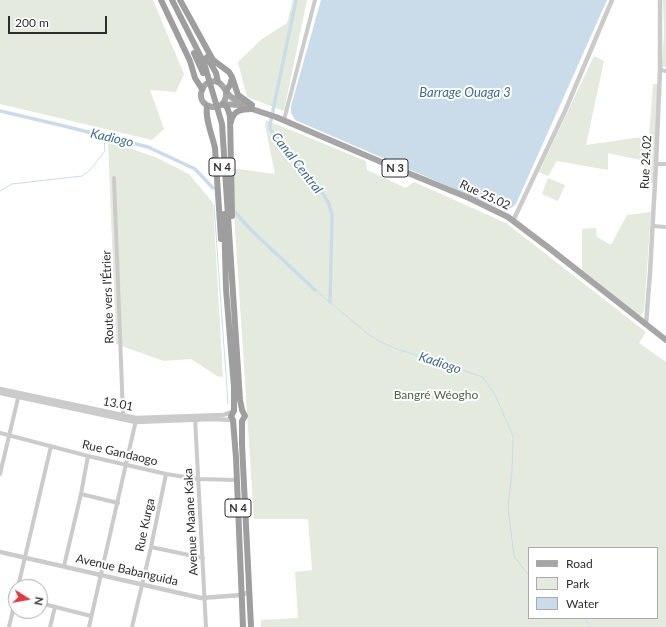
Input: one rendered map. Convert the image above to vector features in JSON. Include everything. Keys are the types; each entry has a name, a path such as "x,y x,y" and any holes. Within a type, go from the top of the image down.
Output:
{"highway":[{"path":"162,0 188,56 195,78 202,89"},
{"name":"N 4","path":"168,0 207,78"},
{"name":"N 4","path":"172,0 204,63 224,134 233,290 242,410 245,416 242,421 242,444 251,627"},
{"path":"176,0 216,73 218,82"},
{"path":"180,0 213,60 229,72 238,95 252,107"},
{"path":"226,91 230,85 232,77"},
{"path":"223,104 229,111 230,129 233,290"},
{"path":"207,106 207,118 215,148 218,205 226,289"},
{"path":"230,129 232,117 238,110 252,107"},
{"name":"N 4","path":"217,111 220,134 226,289 234,387 234,411 231,416 233,420 237,480 243,627"},
{"path":"234,411 238,409 242,410"},
{"path":"233,420 237,422 242,421"}],"main road":[{"path":"207,106 201,96 202,89 211,82 218,82"},
{"name":"N 3","path":"218,82 222,84 226,91"},
{"path":"223,104 226,91"},
{"name":"Rue 25.02","path":"226,91 229,96 236,100 469,198 513,221 666,340"},
{"name":"N 3","path":"207,106 217,107 223,104"},
{"name":"Rue 25.02","path":"223,104 252,107"}],"street":[{"path":"284,120 315,0"},
{"path":"513,221 565,111 612,0"},
{"name":"Rue 24.02","path":"646,324 656,164 660,70 660,0"},
{"path":"660,70 666,71"},
{"path":"656,164 666,164"},
{"name":"Route vers l'Étrier","path":"114,178 123,415"},
{"path":"653,226 666,227"},
{"name":"13.01","path":"0,389 19,396 61,407 136,420 195,418 223,415 234,411"},
{"name":"13.01","path":"0,393 123,415 136,420"},
{"path":"0,474 19,396"},
{"name":"13.01","path":"195,418 233,420"},
{"name":"Avenue Maane Kaka","path":"195,418 206,627"},
{"path":"89,627 136,420"},
{"name":"Rue Gandaogo","path":"0,433 88,456 166,474 198,479 237,480"},
{"path":"20,579 51,446"},
{"path":"64,566 81,494 88,456"},
{"name":"Rue Kurga","path":"132,627 166,474"},
{"path":"81,494 118,502"},
{"path":"151,547 203,558"},
{"name":"Avenue Babanguida","path":"0,552 204,598 242,595 250,592"},
{"path":"48,605 92,616"},
{"path":"50,627 55,607"}],"green space":[{"path":"0,0 153,0 184,74 176,92 150,90 164,129 152,140 0,104"},
{"path":"293,0 307,0 284,111 247,97 238,62 262,39 287,23"},
{"path":"663,0 666,0 666,67 662,67 664,31"},
{"path":"594,56 604,61 586,145 649,136 653,84 659,84 653,183 644,182 645,161 608,153 608,170 557,161 548,176 539,172"},
{"name":"Bangré Wéogho","path":"266,120 366,161 367,170 406,188 414,182 506,223 646,332 639,343 666,362 666,627 261,627 261,620 298,618 295,572 312,570 308,519 254,519 231,168 275,174 265,125"},
{"path":"108,141 155,157 189,174 213,203 223,377 217,376 191,359 164,361 116,344"},
{"path":"548,178 565,185 558,201 542,194"},
{"path":"651,212 644,311 640,317 582,270 582,229 596,228 597,237 611,245 627,215"}],"water":[{"name":"Barrage Ouaga 3","path":"321,0 607,0 516,204 511,208 501,209 295,120 291,113 291,106"}],"waterway":[{"name":"Canal Central","path":"296,0 270,129 324,195 329,204 332,215 330,302"},
{"name":"Kadiogo","path":"0,111 148,147 195,169 213,188"},
{"path":"0,191 12,184 82,176 90,170 105,151 104,137"},
{"path":"214,205 228,404"},
{"name":"Kadiogo","path":"235,212 250,229 315,290"},
{"name":"Kadiogo","path":"315,290 368,334 379,341 394,348 483,377 496,397 513,436 512,471 508,508 514,556 528,575"},
{"name":"Kadiogo","path":"585,619 591,627"}]}
